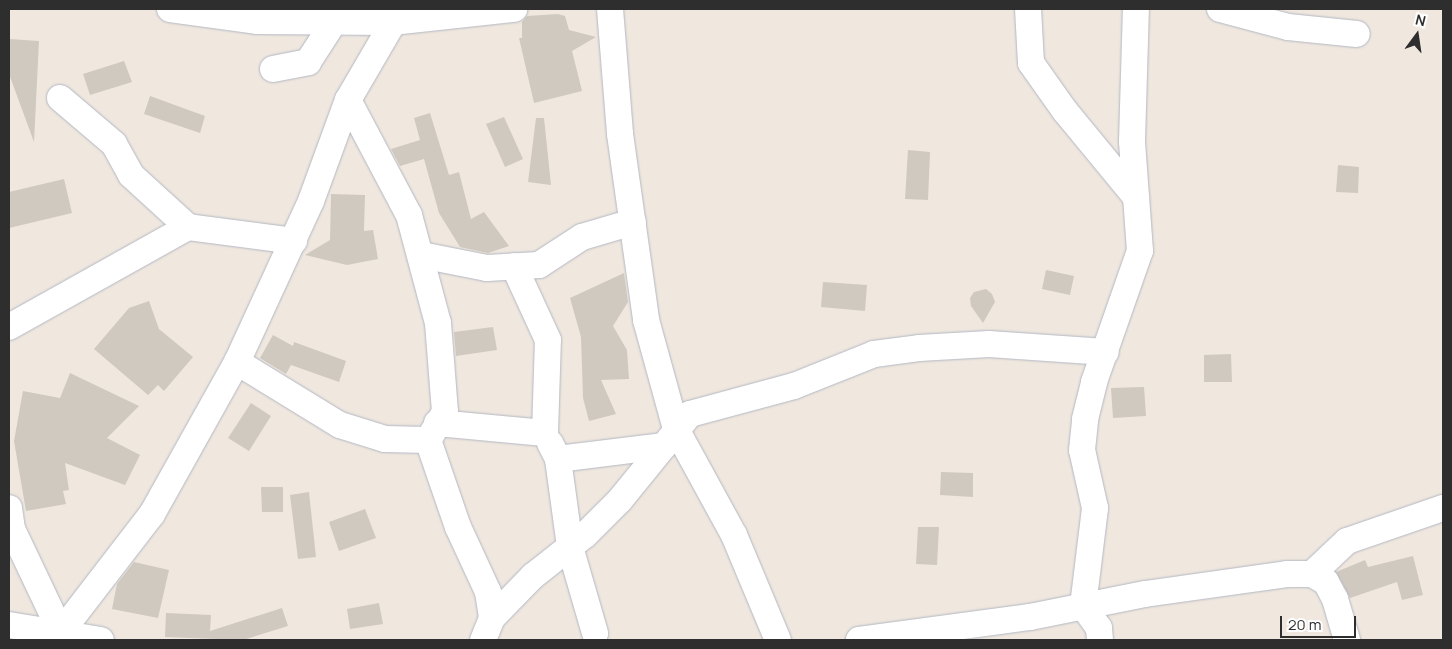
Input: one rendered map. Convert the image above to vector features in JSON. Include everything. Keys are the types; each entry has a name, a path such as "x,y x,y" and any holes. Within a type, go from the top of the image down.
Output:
{"street":[{"path":"170,9 258,21 338,15 397,15 514,9"},
{"path":"610,9 620,134 646,320 670,438 734,535 778,640"},
{"path":"1028,9 1031,62 1065,111 1136,197"},
{"path":"1100,640 1099,628 1083,606 1095,508 1082,450 1085,419 1140,251 1132,141 1136,9"},
{"path":"1220,9 1288,27 1357,34"},
{"path":"273,69 308,62 338,15"},
{"path":"61,636 152,514 237,362 294,241 348,100 397,15"},
{"path":"60,98 114,144 131,175 188,227 294,241"},
{"path":"348,100 409,215 421,255 438,324 445,412 433,432 458,527 488,592 487,629"},
{"path":"421,255 487,268 539,265 582,237 633,222"},
{"path":"9,327 188,227"},
{"path":"514,266 548,340 545,433 558,459 570,547 595,633"},
{"path":"487,629 533,576 570,547 620,500 690,414 794,386 874,354 989,344 1106,352"},
{"path":"237,362 340,425 386,439 433,432 545,433"},
{"path":"558,459 670,438"},
{"path":"9,508 12,529 61,636"},
{"path":"1312,574 1347,541 1443,508"},
{"path":"860,640 1030,617 1145,594 1278,575 1312,574 1326,582 1335,599 1347,640"},
{"path":"9,624 61,636 101,640"}],"building":[{"path":"558,14 565,16 569,30 596,37 572,51 582,91 534,103 519,38 522,38 522,22 527,16"},
{"path":"9,39 39,41 34,142 9,74"},
{"path":"124,61 132,82 90,95 83,74"},
{"path":"150,96 205,116 200,133 144,114"},
{"path":"430,113 449,175 459,172 471,219 484,212 509,246 488,253 460,247 439,213 424,159 400,166 391,149 420,140 414,118"},
{"path":"504,117 523,159 505,167 486,124"},
{"path":"536,118 544,118 551,185 528,182"},
{"path":"908,150 930,152 928,200 905,199"},
{"path":"1338,165 1359,167 1358,193 1336,192"},
{"path":"64,179 72,213 9,228 9,192"},
{"path":"331,194 365,195 364,231 373,230 378,259 347,265 305,255 330,240"},
{"path":"1046,270 1074,276 1070,295 1042,289"},
{"path":"624,273 628,302 613,326 627,350 629,379 601,380 616,414 589,421 583,398 581,337 570,298"},
{"path":"823,282 867,285 865,311 821,307"},
{"path":"986,289 992,294 995,302 983,323 971,306 970,298 974,292"},
{"path":"149,301 159,329 193,357 164,391 158,385 148,395 94,349 129,308"},
{"path":"493,327 497,350 456,356 454,332"},
{"path":"273,335 293,346 294,342 346,361 339,382 291,365 286,374 260,358"},
{"path":"1231,354 1232,382 1204,382 1204,355"},
{"path":"70,373 139,406 107,438 140,455 125,485 65,463 69,490 63,491 66,504 26,511 14,441 23,391 60,398"},
{"path":"1144,387 1146,416 1113,418 1111,388"},
{"path":"251,403 271,416 249,451 228,438"},
{"path":"941,472 973,473 973,497 940,495"},
{"path":"261,487 283,487 283,512 262,512"},
{"path":"309,492 316,557 298,559 290,495"},
{"path":"365,509 376,538 339,551 329,522"},
{"path":"918,527 939,527 937,565 916,564"},
{"path":"1413,556 1423,595 1402,600 1397,582 1350,598 1336,572 1365,560 1368,567"},
{"path":"134,562 169,570 158,618 112,609 117,584"},
{"path":"379,603 383,624 350,629 347,609"},
{"path":"282,608 288,626 243,640 165,637 166,613 211,615 210,631"}]}
